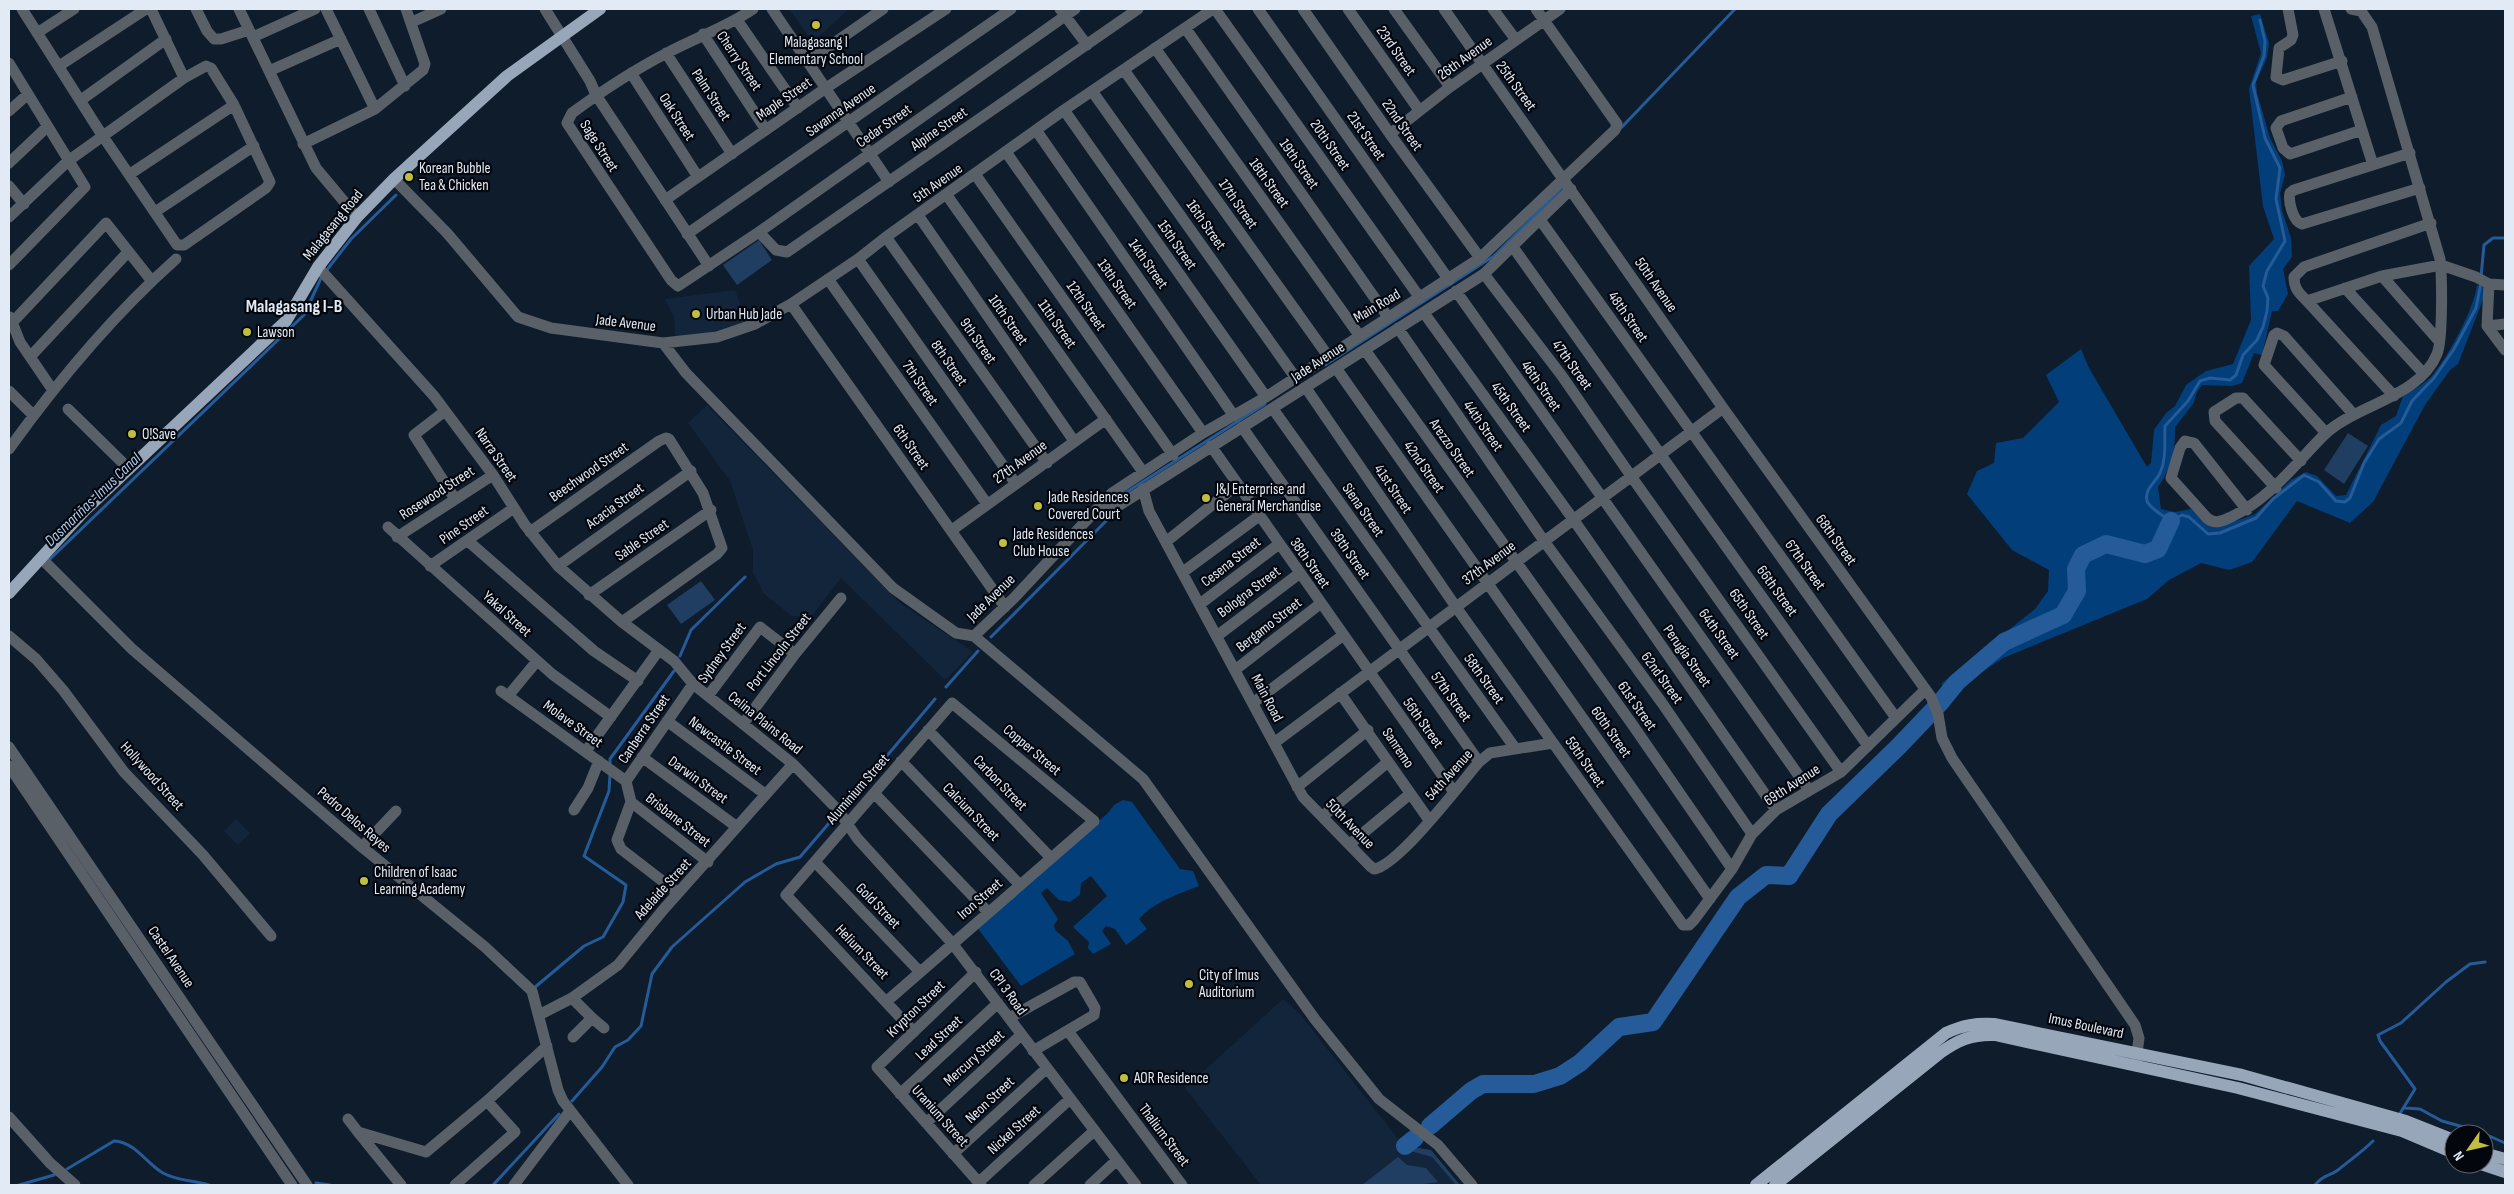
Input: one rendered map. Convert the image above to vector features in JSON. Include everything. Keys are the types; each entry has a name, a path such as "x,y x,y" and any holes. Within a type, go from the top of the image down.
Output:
{"main road":[{"name":"Malagasang Road","path":"9,592 42,559 85,510 286,321 318,267 357,217 394,179 507,76 600,9"},
{"name":"Imus Boulevard","path":"1756,1185 1932,1043 1961,1025 1994,1024 2136,1059 2402,1131 2444,1149"},
{"name":"Imus Boulevard","path":"1775,1185 1940,1053 1965,1037 1995,1035 2252,1078 2406,1120 2444,1136"}],"street":[{"path":"9,217 68,161 102,135 184,78 206,66 211,68 234,104 269,178 266,188 184,245 177,245 102,135 60,66 22,9"},
{"path":"37,32 74,9"},
{"path":"60,66 146,9"},
{"path":"151,9 184,78"},
{"path":"196,9 206,31 214,39 221,40 251,33 315,9"},
{"path":"239,9 316,168 357,217"},
{"path":"326,9 375,109"},
{"path":"369,9 405,86"},
{"path":"303,144 375,109 422,70 425,64 406,9"},
{"path":"545,9 559,40 710,266"},
{"name":"Sage Street","path":"710,266 683,285 675,284 567,123 572,113 631,73 703,34 738,20 753,9"},
{"path":"772,9 889,182"},
{"path":"807,62 883,9"},
{"name":"Maple Street","path":"665,200 826,88 946,9"},
{"name":"Savanna Avenue","path":"688,234 1011,9"},
{"name":"Alpine Street","path":"759,232 776,250 787,252 1138,9"},
{"name":"5th Avenue","path":"663,343 717,338 755,324 791,304 858,259 1064,110 1214,9"},
{"name":"20th Street","path":"1214,9 1420,298"},
{"name":"21st Street","path":"1258,9 1449,280"},
{"name":"22nd Street","path":"1303,9 1390,134 1480,258"},
{"name":"23rd Street","path":"1348,9 1419,110"},
{"path":"1394,9 1450,87"},
{"name":"25th Street","path":"1444,9 1568,184"},
{"path":"1493,9 1516,40"},
{"path":"1536,9 1617,124 1615,130 1568,184"},
{"name":"26th Avenue","path":"1390,134 1450,87 1560,9"},
{"path":"2288,9 2293,34 2291,40 2279,48 2276,77 2283,80 2342,61"},
{"path":"2324,9 2374,165"},
{"path":"2247,510 2194,443 2185,441 2180,448 2172,474 2173,482 2210,522 2220,522 2247,510 2276,488 2326,433 2354,414 2394,396 2423,373 2437,354 2441,264 2431,223 2372,27 2360,11 2350,9"},
{"path":"412,22 437,10"},
{"path":"1067,11 1087,44"},
{"name":"Cedar Street","path":"710,266 870,154 1067,11"},
{"path":"738,20 798,108"},
{"name":"19th Street","path":"1186,29 1388,317"},
{"name":"Cherry Street","path":"703,34 766,130"},
{"path":"269,71 341,39"},
{"path":"81,100 166,40"},
{"name":"18th Street","path":"1155,48 1359,335"},
{"name":"Palm Street","path":"666,54 732,154"},
{"path":"9,63 68,161 84,183 83,190 9,265"},
{"name":"17th Street","path":"1124,70 1328,356"},
{"name":"Oak Street","path":"631,73 698,177"},
{"name":"16th Street","path":"1092,91 1295,377"},
{"path":"9,111 28,95"},
{"path":"2352,97 2281,121 2276,128 2283,148 2290,154 2362,130"},
{"path":"130,174 234,104"},
{"name":"15th Street","path":"1064,110 1266,397"},
{"path":"9,163 47,127"},
{"name":"14th Street","path":"1036,130 1234,416"},
{"path":"155,212 254,146"},
{"name":"13th Street","path":"1006,152 1203,433"},
{"path":"2410,153 2292,191 2289,199 2297,222 2305,224 2420,188"},
{"name":"12th Street","path":"975,174 1173,455"},
{"name":"Jade Avenue","path":"394,179 462,250 518,316 551,328 663,343 686,373 893,588 956,633 974,636 1005,607 1096,512 1112,509 1484,274 1541,221 1568,184"},
{"name":"Main Road","path":"1096,512 1112,493 1143,472 1173,455 1203,433 1266,397 1359,335 1449,280 1480,258 1568,184"},
{"name":"50th Avenue","path":"1568,184 1723,408"},
{"path":"9,186 24,204"},
{"name":"11th Street","path":"946,194 1143,472"},
{"name":"10th Street","path":"918,215 1074,441"},
{"name":"48th Street","path":"1541,221 1690,431"},
{"path":"52,389 20,342 10,321 106,223 152,280"},
{"path":"2394,396 2297,291 2294,277 2304,266 2431,223"},
{"name":"9th Street","path":"886,237 1047,463"},
{"path":"1513,247 1659,454"},
{"path":"30,356 128,252"},
{"path":"9,447 52,389 152,280 176,259"},
{"name":"8th Street","path":"858,259 1016,484"},
{"path":"2307,301 2382,276 2441,264 2483,281 2505,285"},
{"name":"Narra Street","path":"318,267 445,411 494,475 530,532 558,566 622,622 659,650"},
{"name":"47th Street","path":"1484,274 1562,376 1631,476"},
{"path":"2382,276 2439,341"},
{"name":"7th Street","path":"828,278 987,504"},
{"path":"2483,281 2487,326 2505,350"},
{"path":"2345,288 2423,373"},
{"name":"46th Street","path":"1456,291 1601,498"},
{"name":"6th Street","path":"791,304 1005,607"},
{"name":"45th Street","path":"1424,313 1573,519"},
{"path":"2487,326 2505,324"},
{"name":"44th Street","path":"1398,328 1544,541"},
{"path":"2326,433 2264,365 2274,335 2281,333 2354,414"},
{"name":"Arezzo Street","path":"1365,350 1516,562"},
{"name":"42nd Street","path":"1336,368 1486,584"},
{"name":"41st Street","path":"1306,388 1456,607"},
{"path":"9,391 33,416"},
{"path":"2276,488 2215,421 2214,412 2236,398 2243,398 2301,461"},
{"name":"37th Avenue","path":"1274,743 1723,408"},
{"name":"68th Street","path":"1723,408 1934,703 1938,714 1940,730 1952,758 2134,1025 2139,1038 2136,1059"},
{"path":"68,409 129,469"},
{"name":"Siena Street","path":"1273,409 1429,628"},
{"path":"445,411 414,435 455,499"},
{"name":"27th Avenue","path":"952,530 1106,419"},
{"name":"39th Street","path":"1242,427 1398,650"},
{"name":"67th Street","path":"1690,431 1896,718"},
{"name":"Beechwood Street","path":"530,532 666,438 672,443 691,471"},
{"name":"38th Street","path":"1211,446 1368,672"},
{"name":"66th Street","path":"1659,454 1767,602 1868,746"},
{"path":"622,622 717,554 722,548 711,510 691,471"},
{"name":"Acacia Street","path":"558,566 691,471"},
{"name":"Rosewood Street","path":"398,537 494,475"},
{"name":"65th Street","path":"1631,476 1841,772"},
{"path":"1167,541 1237,485"},
{"name":"Main Road","path":"1143,489 1150,511 1298,787"},
{"name":"64th Street","path":"1601,498 1711,649 1810,790"},
{"name":"Pine Street","path":"430,566 514,508"},
{"name":"Sable Street","path":"589,594 711,510"},
{"path":"1183,572 1259,516"},
{"name":"Perugia Street","path":"1573,519 1776,810"},
{"name":"Yakal Street","path":"388,527 537,661 611,717"},
{"path":"468,541 594,651 638,681"},
{"name":"62nd Street","path":"1544,541 1662,703 1752,834"},
{"name":"Cesena Street","path":"1200,604 1279,544"},
{"name":"Pedro Delos Reyes","path":"42,559 132,649 362,847 510,970 532,991 540,1015 558,1090 570,1111 628,1185"},
{"name":"61st Street","path":"1516,562 1632,724 1732,869"},
{"name":"Bologna Street","path":"1217,636 1300,573"},
{"name":"60th Street","path":"1486,584 1710,899"},
{"name":"Port Lincoln Street","path":"743,724 795,654 841,598"},
{"name":"Bergamo Street","path":"1235,670 1320,604"},
{"name":"59th Street","path":"1456,607 1679,921 1683,925 1689,925 1694,920"},
{"name":"Sydney Street","path":"708,696 760,627 795,654"},
{"name":"58th Street","path":"1429,628 1515,748"},
{"name":"Hollywood Street","path":"9,636 36,659 63,690 124,772 203,855 271,936"},
{"path":"974,636 1144,779 1305,1004 1378,1099 1438,1145 1472,1185"},
{"path":"1253,703 1342,636"},
{"path":"586,751 659,650"},
{"name":"Celina Plains Road","path":"659,650 678,664 693,684 793,764 838,810 847,824"},
{"name":"57th Street","path":"1398,650 1479,762"},
{"name":"Molave Street","path":"537,661 505,694 586,751 626,782"},
{"name":"56th Street","path":"1368,672 1454,792"},
{"name":"Canberra Street","path":"631,802 626,782 693,684"},
{"name":"69th Avenue","path":"1694,920 1732,869 1752,834 1776,810 1841,772 1925,690"},
{"name":"Sanremo","path":"1340,693 1368,730 1429,820"},
{"name":"Aluminium Street","path":"786,895 952,703"},
{"name":"Copper Street","path":"952,703 1094,821"},
{"name":"Newcastle Street","path":"667,721 765,794"},
{"name":"Carbon Street","path":"928,730 1051,858"},
{"path":"1298,787 1368,730"},
{"name":"54th Avenue","path":"1429,820 1479,762 1490,753 1553,743"},
{"name":"Castel Avenue","path":"9,747 307,1185"},
{"name":"Darwin Street","path":"642,757 737,827"},
{"name":"Calcium Street","path":"901,761 1020,885"},
{"path":"574,810 588,788 599,762"},
{"path":"1323,816 1388,762"},
{"name":"Adelaide Street","path":"540,1015 572,998 618,965 678,893 708,862 793,764"},
{"name":"Castel Avenue","path":"9,766 292,1185"},
{"name":"50th Avenue","path":"1298,787 1303,797 1370,866 1378,868 1407,846 1429,820"},
{"path":"874,793 988,912"},
{"path":"1350,844 1410,794"},
{"path":"631,802 618,836 621,848 678,893"},
{"name":"Brisbane Street","path":"631,802 708,862"},
{"path":"362,847 396,811"},
{"name":"Iron Street","path":"887,1001 1094,821"},
{"name":"CPI 3 Road","path":"847,824 976,972 1046,1068 1136,1185"},
{"name":"Gold Street","path":"815,862 920,972"},
{"name":"Helium Street","path":"786,895 914,1032"},
{"name":"Krypton Street","path":"877,1067 976,972"},
{"path":"1009,1018 1074,982 1080,982 1096,1012 1068,1031 1033,1050"},
{"path":"572,998 604,1028"},
{"name":"Lead Street","path":"900,1094 998,1003"},
{"path":"573,1037 592,1018"},
{"name":"Thalium Street","path":"1068,1031 1182,1185"},
{"name":"Mercury Street","path":"926,1123 1022,1035"},
{"path":"358,1132 426,1152 487,1101 547,1046"},
{"name":"Uranium Street","path":"877,1067 980,1184"},
{"name":"Neon Street","path":"953,1154 1046,1068"},
{"name":"Nickel Street","path":"980,1184 1070,1099"},
{"path":"455,1185 515,1132 487,1101"},
{"path":"514,1185 570,1111"},
{"path":"9,1117 50,1163 76,1185"},
{"path":"348,1119 401,1185"},
{"path":"1034,1185 1094,1131"},
{"path":"1090,1185 1117,1160"}],"shaded area":[{"name":"Malagasang I Elementary School","path":"789,9 849,9 813,42"},
{"path":"2260,14 2269,43 2267,58 2256,82 2257,93 2270,138 2282,161 2285,175 2280,193 2282,210 2291,238 2292,257 2283,269 2288,294 2278,311 2272,311 2262,355 2254,353 2242,383 2232,386 2202,385 2197,392 2193,404 2175,427 2172,458 2167,472 2158,487 2161,509 2175,512 2191,509 2210,527 2239,520 2255,514 2291,480 2306,472 2317,476 2336,496 2346,495 2381,425 2396,416 2403,396 2429,379 2445,357 2466,319 2477,285 2484,288 2484,297 2458,364 2450,370 2425,405 2373,502 2350,523 2297,501 2252,562 2229,570 2201,563 2169,580 2147,599 2003,658 1976,676 1949,700 1942,691 1942,683 2035,609 2048,591 2049,570 2012,550 1967,494 1977,471 1994,463 1996,443 2023,438 2059,402 2046,375 2081,349 2089,368 2147,467 2151,463 2154,430 2166,413 2175,406 2186,385 2206,371 2233,364 2251,320 2249,266 2274,239 2263,206 2249,89 2261,53 2251,16"},
{"path":"759,240 772,260 737,285 723,265"},
{"path":"735,290 746,321 709,333 675,337 674,317 665,299"},
{"path":"707,405 900,603 973,652 945,680 841,578 811,617 792,616 764,594 753,573 753,550 730,481 688,423"},
{"path":"2348,433 2368,446 2344,484 2324,470"},
{"path":"701,581 715,600 681,624 667,605"},
{"path":"1123,800 1132,802 1180,869 1193,871 1199,886 1167,899 1145,913 1139,919 1147,929 1126,945 1115,929 1106,926 1102,931 1111,944 1093,954 1088,948 1089,942 1073,927 1107,896 1091,876 1081,883 1080,895 1070,902 1059,900 1047,888 1041,893 1058,919 1054,925 1055,930 1068,941 1075,954 1021,986 976,926 1108,813 1114,805"},
{"path":"236,819 250,833 238,845 224,831"},
{"path":"1283,999 1300,1014 1407,1150 1412,1147 1431,1150 1460,1185 1261,1185 1185,1088"},
{"path":"1412,1147 1431,1150 1460,1185 1456,1185 1432,1157 1407,1150"},
{"path":"1398,1157 1407,1165 1426,1168 1438,1182 1417,1185 1362,1185"}],"waterway":[{"path":"1620,129 1735,9"},
{"path":"2260,20 2265,41 2264,56 2253,85 2265,138 2280,168 2276,199 2285,241 2267,271 2263,286 2268,298 2263,327 2257,340 2243,355 2236,375 2230,380 2210,378 2200,381 2188,401 2165,426 2164,461 2160,473 2147,493 2147,501 2154,510 2171,521 2182,515 2189,517 2208,534 2220,533 2256,518 2273,499 2304,475 2319,482 2336,501 2345,502 2350,498 2364,463 2379,439 2401,423 2412,401 2434,378 2454,349 2476,308 2481,283"},
{"path":"1325,365 1494,256 1562,188"},
{"name":"Dasmariñas-Imus Canal","path":"326,271 351,239 396,195"},
{"path":"2481,277 2484,245 2493,238 2505,238"},
{"name":"Dasmariñas-Imus Canal","path":"49,560 304,315 322,276"},
{"path":"1114,500 1265,404"},
{"path":"991,637 1108,519"},
{"path":"1430,1126 1471,1091 1483,1084 1534,1084 1560,1076 1580,1063 1619,1027 1653,1022 1738,897 1766,875 1789,876 1829,814 1899,746 1940,703 1957,682 2004,642 2063,615 2077,591 2076,569 2083,555 2106,544 2145,554 2158,549 2171,521"},
{"path":"680,656 691,630 745,577"},
{"path":"946,687 978,651"},
{"path":"610,765 610,759 674,671"},
{"path":"847,803 935,699"},
{"path":"534,988 584,946 603,937 623,902 626,885 584,856 609,791 610,774"},
{"path":"572,1101 602,1067 615,1047 628,1040 641,1026 652,974 672,947 745,882 776,864 800,857 836,815"},
{"path":"2399,1115 2415,1089 2380,1041 2378,1035 2401,1023 2446,982 2470,964 2485,962"},
{"path":"2405,1108 2420,1109 2442,1121 2478,1131 2505,1143"},
{"path":"493,1185 559,1114"},
{"path":"1405,1146 1415,1138"},
{"path":"67,1169 114,1141 128,1145 168,1176 209,1185"},
{"path":"2315,1185 2324,1177 2338,1170 2373,1141"},
{"path":"19,1185 54,1175"},
{"path":"316,1183 330,1185"}],"place":[{"name":"Malagasang I Elementary School","path":"816,25"},
{"name":"Korean Bubble Tea & Chicken","path":"409,177"},
{"name":"Urban Hub Jade","path":"696,314"},
{"name":"Lawson","path":"247,332"},
{"name":"O!Save","path":"132,434"},
{"name":"J&J Enterprise and General Merchandise","path":"1206,498"},
{"name":"Jade Residences Covered Court","path":"1038,506"},
{"name":"Jade Residences Club House","path":"1003,543"},
{"name":"Children of Isaac Learning Academy","path":"364,881"},
{"name":"City of Imus Auditorium","path":"1189,984"},
{"name":"AOR Residence","path":"1124,1078"}],"district":[{"name":"Malagasang I-B","path":"294,306"}]}
